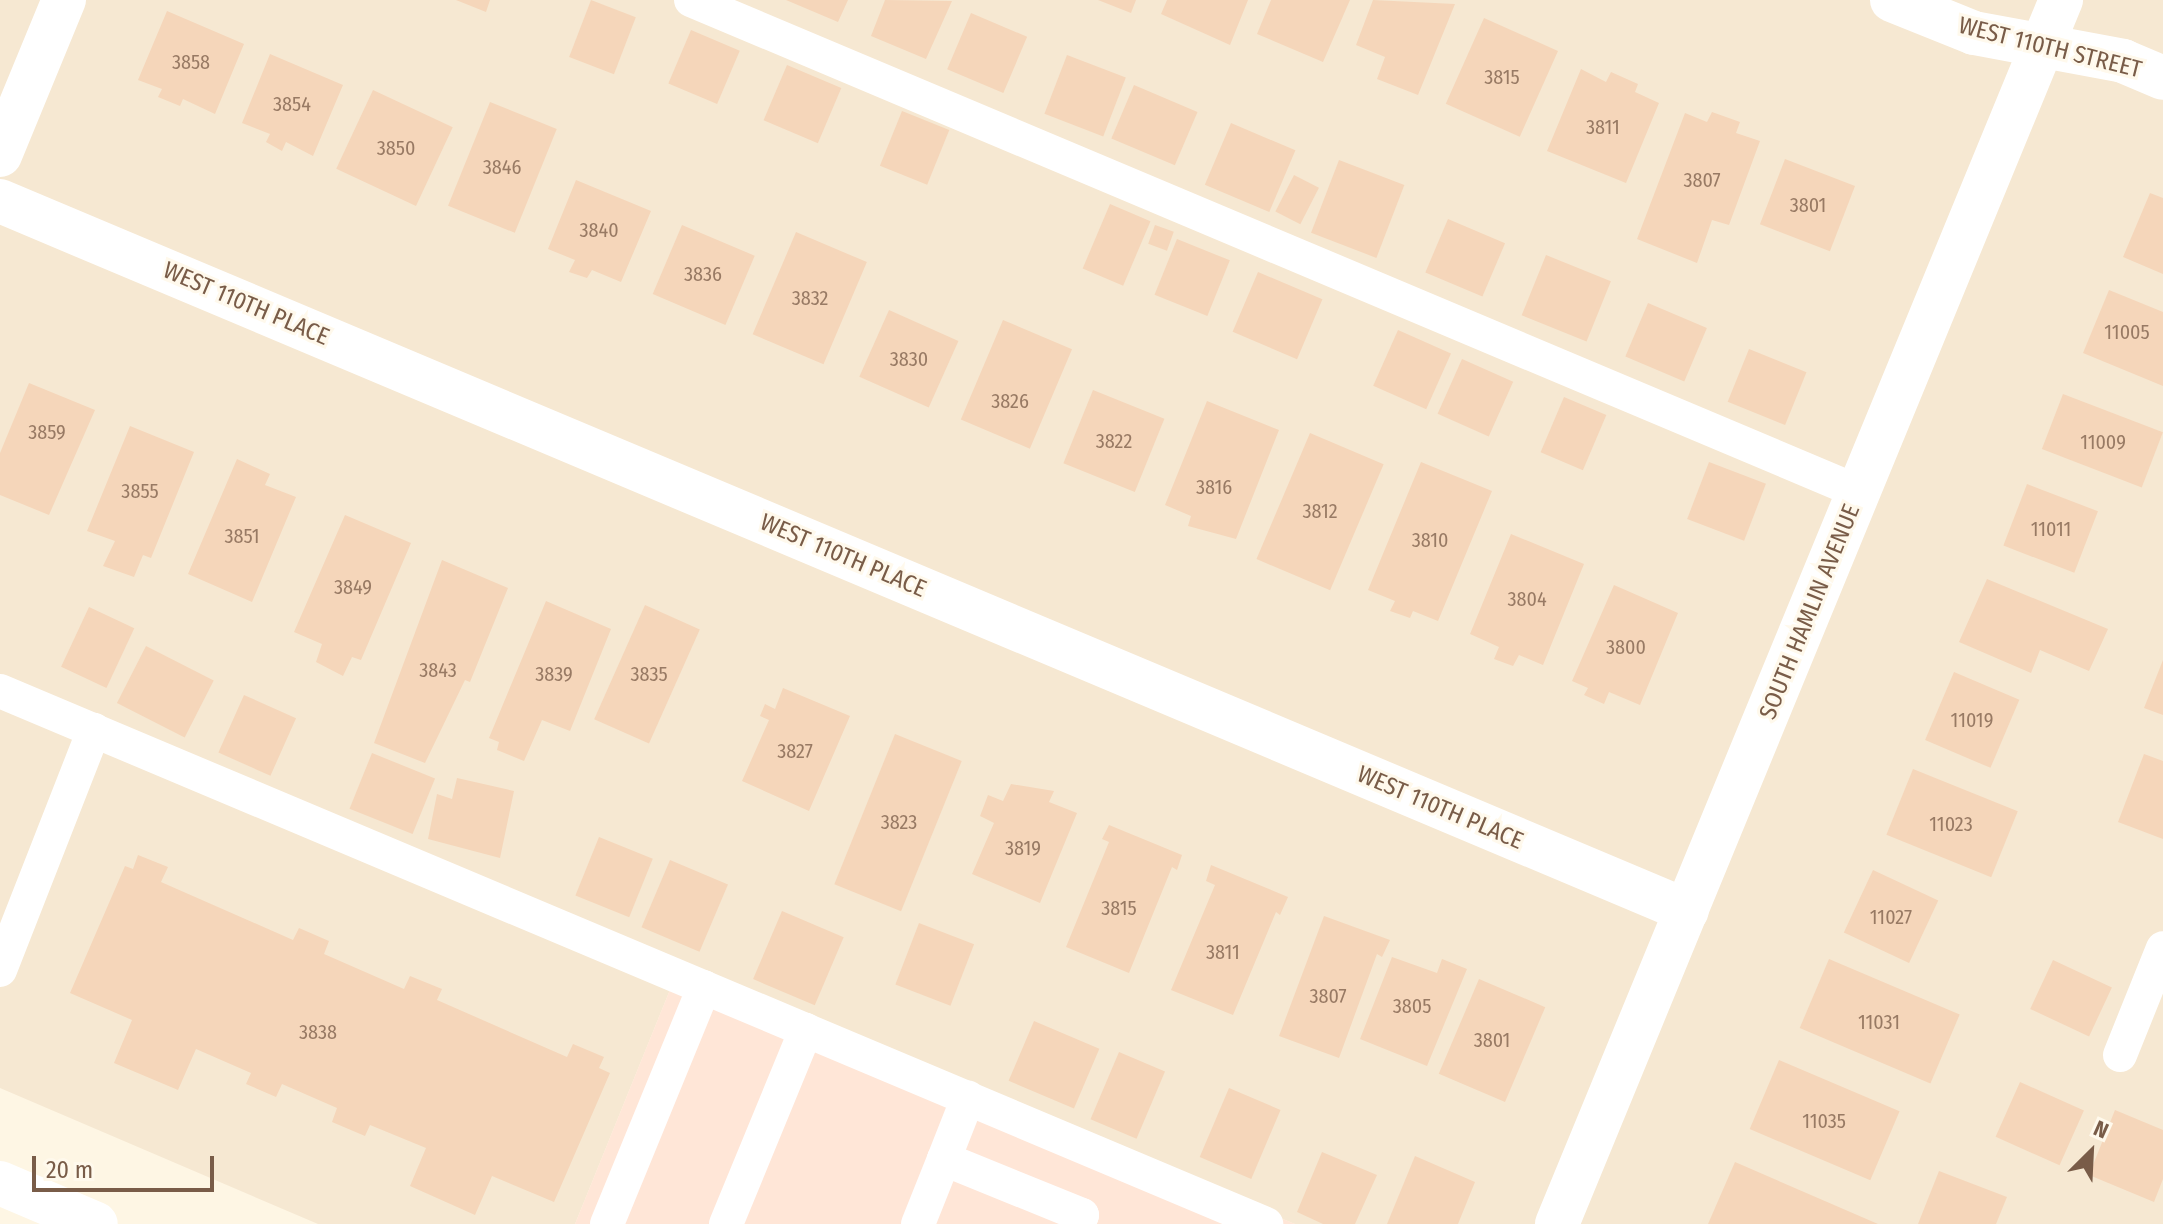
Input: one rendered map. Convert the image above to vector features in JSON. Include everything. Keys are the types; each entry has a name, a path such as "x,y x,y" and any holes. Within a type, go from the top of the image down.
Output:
{"street":[{"path":"0,155 64,0"},
{"name":"WEST 110TH STREET","path":"1892,0 1974,33 2123,61 2163,78"},
{"name":"SOUTH HAMLIN AVENUE","path":"1557,1224 2061,0"},
{"name":"WEST 110TH PLACE","path":"0,201 1687,911"},
{"path":"0,1183 96,1224"}],"lane":[{"path":"691,0 1859,492"},
{"path":"0,691 1266,1224"},
{"path":"0,970 94,730"},
{"path":"2120,1055 2163,948"},
{"path":"607,1224 704,987"},
{"path":"726,1224 806,1030"},
{"path":"918,1224 968,1098"},
{"path":"944,1159 1082,1215 1078,1224"}],"shaded area":[{"path":"0,0 2163,0 2163,1224 1295,1224 678,970 575,1224 318,1224 0,1088"},
{"path":"678,970 1295,1224 575,1224"}],"building":[{"path":"456,0 490,0 486,12"},
{"path":"591,0 636,17 614,74 569,57"},
{"path":"786,0 848,0 838,22"},
{"path":"885,0 952,1 926,59 871,36"},
{"path":"1098,0 1136,0 1131,13"},
{"path":"1167,0 1248,0 1230,45 1161,14"},
{"path":"1271,0 1350,0 1323,62 1257,34"},
{"path":"1373,0 1455,4 1418,95 1377,79 1385,57 1356,45"},
{"path":"167,11 244,44 215,114 183,99 180,106 158,97 162,89 138,80"},
{"path":"971,13 1027,37 1003,93 947,69"},
{"path":"1484,18 1558,51 1520,137 1446,104"},
{"path":"691,30 740,51 717,104 668,83"},
{"path":"270,54 343,85 313,156 286,142 282,151 266,142 270,134 242,123"},
{"path":"1067,55 1126,78 1103,136 1044,114"},
{"path":"787,65 841,88 818,143 764,120"},
{"path":"1581,69 1606,82 1611,72 1638,84 1635,92 1659,103 1626,183 1547,151"},
{"path":"1134,85 1198,112 1175,165 1111,138"},
{"path":"373,90 453,127 416,206 336,169"},
{"path":"490,102 557,129 515,233 448,206"},
{"path":"902,111 949,130 927,185 880,166"},
{"path":"1712,112 1740,122 1736,133 1760,141 1729,225 1712,220 1697,263 1637,239 1685,113 1707,122"},
{"path":"1231,123 1295,150 1269,212 1205,185"},
{"path":"1785,159 1855,186 1830,251 1760,224"},
{"path":"1339,160 1404,185 1376,258 1311,233"},
{"path":"1294,175 1319,188 1300,224 1275,212"},
{"path":"576,180 651,211 621,282 592,270 587,278 569,272 575,260 548,249"},
{"path":"2150,193 2163,198 2163,274 2123,257"},
{"path":"1110,204 1151,221 1123,286 1083,268"},
{"path":"1448,219 1505,243 1482,297 1425,272"},
{"path":"682,225 755,256 725,325 653,294"},
{"path":"1155,225 1174,232 1167,251 1148,244"},
{"path":"796,232 867,262 824,364 753,334"},
{"path":"1177,239 1230,260 1207,316 1155,295"},
{"path":"1546,255 1611,281 1587,341 1522,315"},
{"path":"1258,272 1322,299 1297,359 1233,332"},
{"path":"2109,290 2163,312 2163,386 2083,353"},
{"path":"1648,303 1707,328 1684,381 1625,356"},
{"path":"889,310 958,341 929,408 859,377"},
{"path":"1003,320 1072,349 1030,449 961,419"},
{"path":"1398,330 1451,354 1426,409 1373,386"},
{"path":"1749,349 1806,372 1785,425 1728,402"},
{"path":"1462,359 1513,382 1489,437 1438,414"},
{"path":"29,383 95,410 49,515 0,495 0,453"},
{"path":"1093,390 1164,419 1135,492 1063,463"},
{"path":"2063,394 2163,432 2142,487 2042,449"},
{"path":"1564,397 1606,415 1583,470 1541,452"},
{"path":"1207,401 1279,430 1236,539 1188,526 1191,516 1165,505"},
{"path":"130,426 194,452 151,558 143,555 134,577 103,566 115,541 87,531"},
{"path":"1310,433 1384,464 1330,590 1256,559"},
{"path":"237,459 270,474 265,485 296,497 252,602 188,574"},
{"path":"1421,462 1492,491 1438,621 1413,611 1410,618 1390,611 1395,601 1368,590"},
{"path":"1709,462 1766,484 1744,541 1687,519"},
{"path":"2027,484 2098,511 2074,573 2003,546"},
{"path":"345,515 411,543 361,660 352,657 343,676 316,662 322,644 294,632"},
{"path":"1511,534 1584,564 1543,665 1519,655 1513,666 1494,659 1499,647 1470,634"},
{"path":"442,560 508,588 470,682 465,680 425,763 374,743"},
{"path":"1987,579 2108,629 2089,671 2040,650 2031,673 1959,642"},
{"path":"1614,585 1678,613 1640,705 1609,692 1604,704 1584,695 1588,688 1572,681"},
{"path":"546,601 611,629 570,731 542,720 524,761 497,750 499,742 489,738"},
{"path":"645,605 700,629 649,744 594,719"},
{"path":"89,607 134,628 106,688 61,667"},
{"path":"146,646 214,681 185,738 117,703"},
{"path":"2163,660 2163,715 2144,708"},
{"path":"1954,672 2019,700 1990,768 1925,740"},
{"path":"783,688 850,716 809,811 742,781 769,720 760,716 765,704 775,709"},
{"path":"244,695 296,718 270,776 218,753"},
{"path":"895,734 962,761 901,911 834,884"},
{"path":"372,753 435,778 413,834 350,809"},
{"path":"2144,754 2163,761 2163,839 2118,822"},
{"path":"1913,769 2018,811 1991,877 1886,835"},
{"path":"457,778 514,791 500,858 428,839 437,794 452,799"},
{"path":"1011,784 1054,791 1049,802 1077,813 1040,903 972,874 994,823 980,816 988,795 1003,801"},
{"path":"1109,825 1182,855 1177,870 1172,867 1129,973 1066,947 1109,842 1102,839"},
{"path":"599,837 653,859 629,917 575,895"},
{"path":"138,855 168,867 161,882 293,940 299,928 329,941 324,954 404,989 410,976 442,989 437,1000 567,1057 573,1044 604,1057 599,1068 610,1073 554,1202 492,1176 475,1215 410,1186 426,1148 370,1125 365,1136 332,1122 337,1108 282,1084 276,1097 246,1084 251,1073 196,1049 178,1090 114,1063 132,1020 70,993 125,866 133,869"},
{"path":"670,860 728,885 699,952 641,927"},
{"path":"1211,865 1288,897 1280,915 1276,912 1233,1015 1171,990 1215,885 1206,881"},
{"path":"1873,870 1938,900 1909,963 1844,933"},
{"path":"782,911 844,937 815,1005 753,979"},
{"path":"1324,916 1390,940 1382,957 1377,954 1339,1058 1279,1036"},
{"path":"919,923 974,944 950,1006 895,985"},
{"path":"1392,957 1437,973 1442,959 1467,969 1427,1066 1360,1039"},
{"path":"1829,959 1960,1014 1930,1084 1800,1028"},
{"path":"2053,960 2112,987 2089,1036 2030,1009"},
{"path":"1479,979 1545,1007 1505,1102 1439,1074"},
{"path":"1034,1021 1099,1049 1074,1109 1009,1081"},
{"path":"1119,1052 1165,1072 1137,1139 1090,1119"},
{"path":"1779,1060 1900,1111 1870,1180 1750,1129"},
{"path":"2020,1082 2084,1110 2060,1165 1996,1137"},
{"path":"1229,1088 1281,1110 1251,1179 1200,1157"},
{"path":"2115,1110 2163,1130 2163,1179 2154,1202 2089,1175"},
{"path":"1322,1152 1377,1175 1355,1224 1323,1224 1297,1212"},
{"path":"1415,1156 1475,1182 1458,1224 1387,1224"},
{"path":"1735,1162 1878,1224 1708,1224"},
{"path":"1939,1171 2007,1197 1996,1224 1918,1224"}]}
